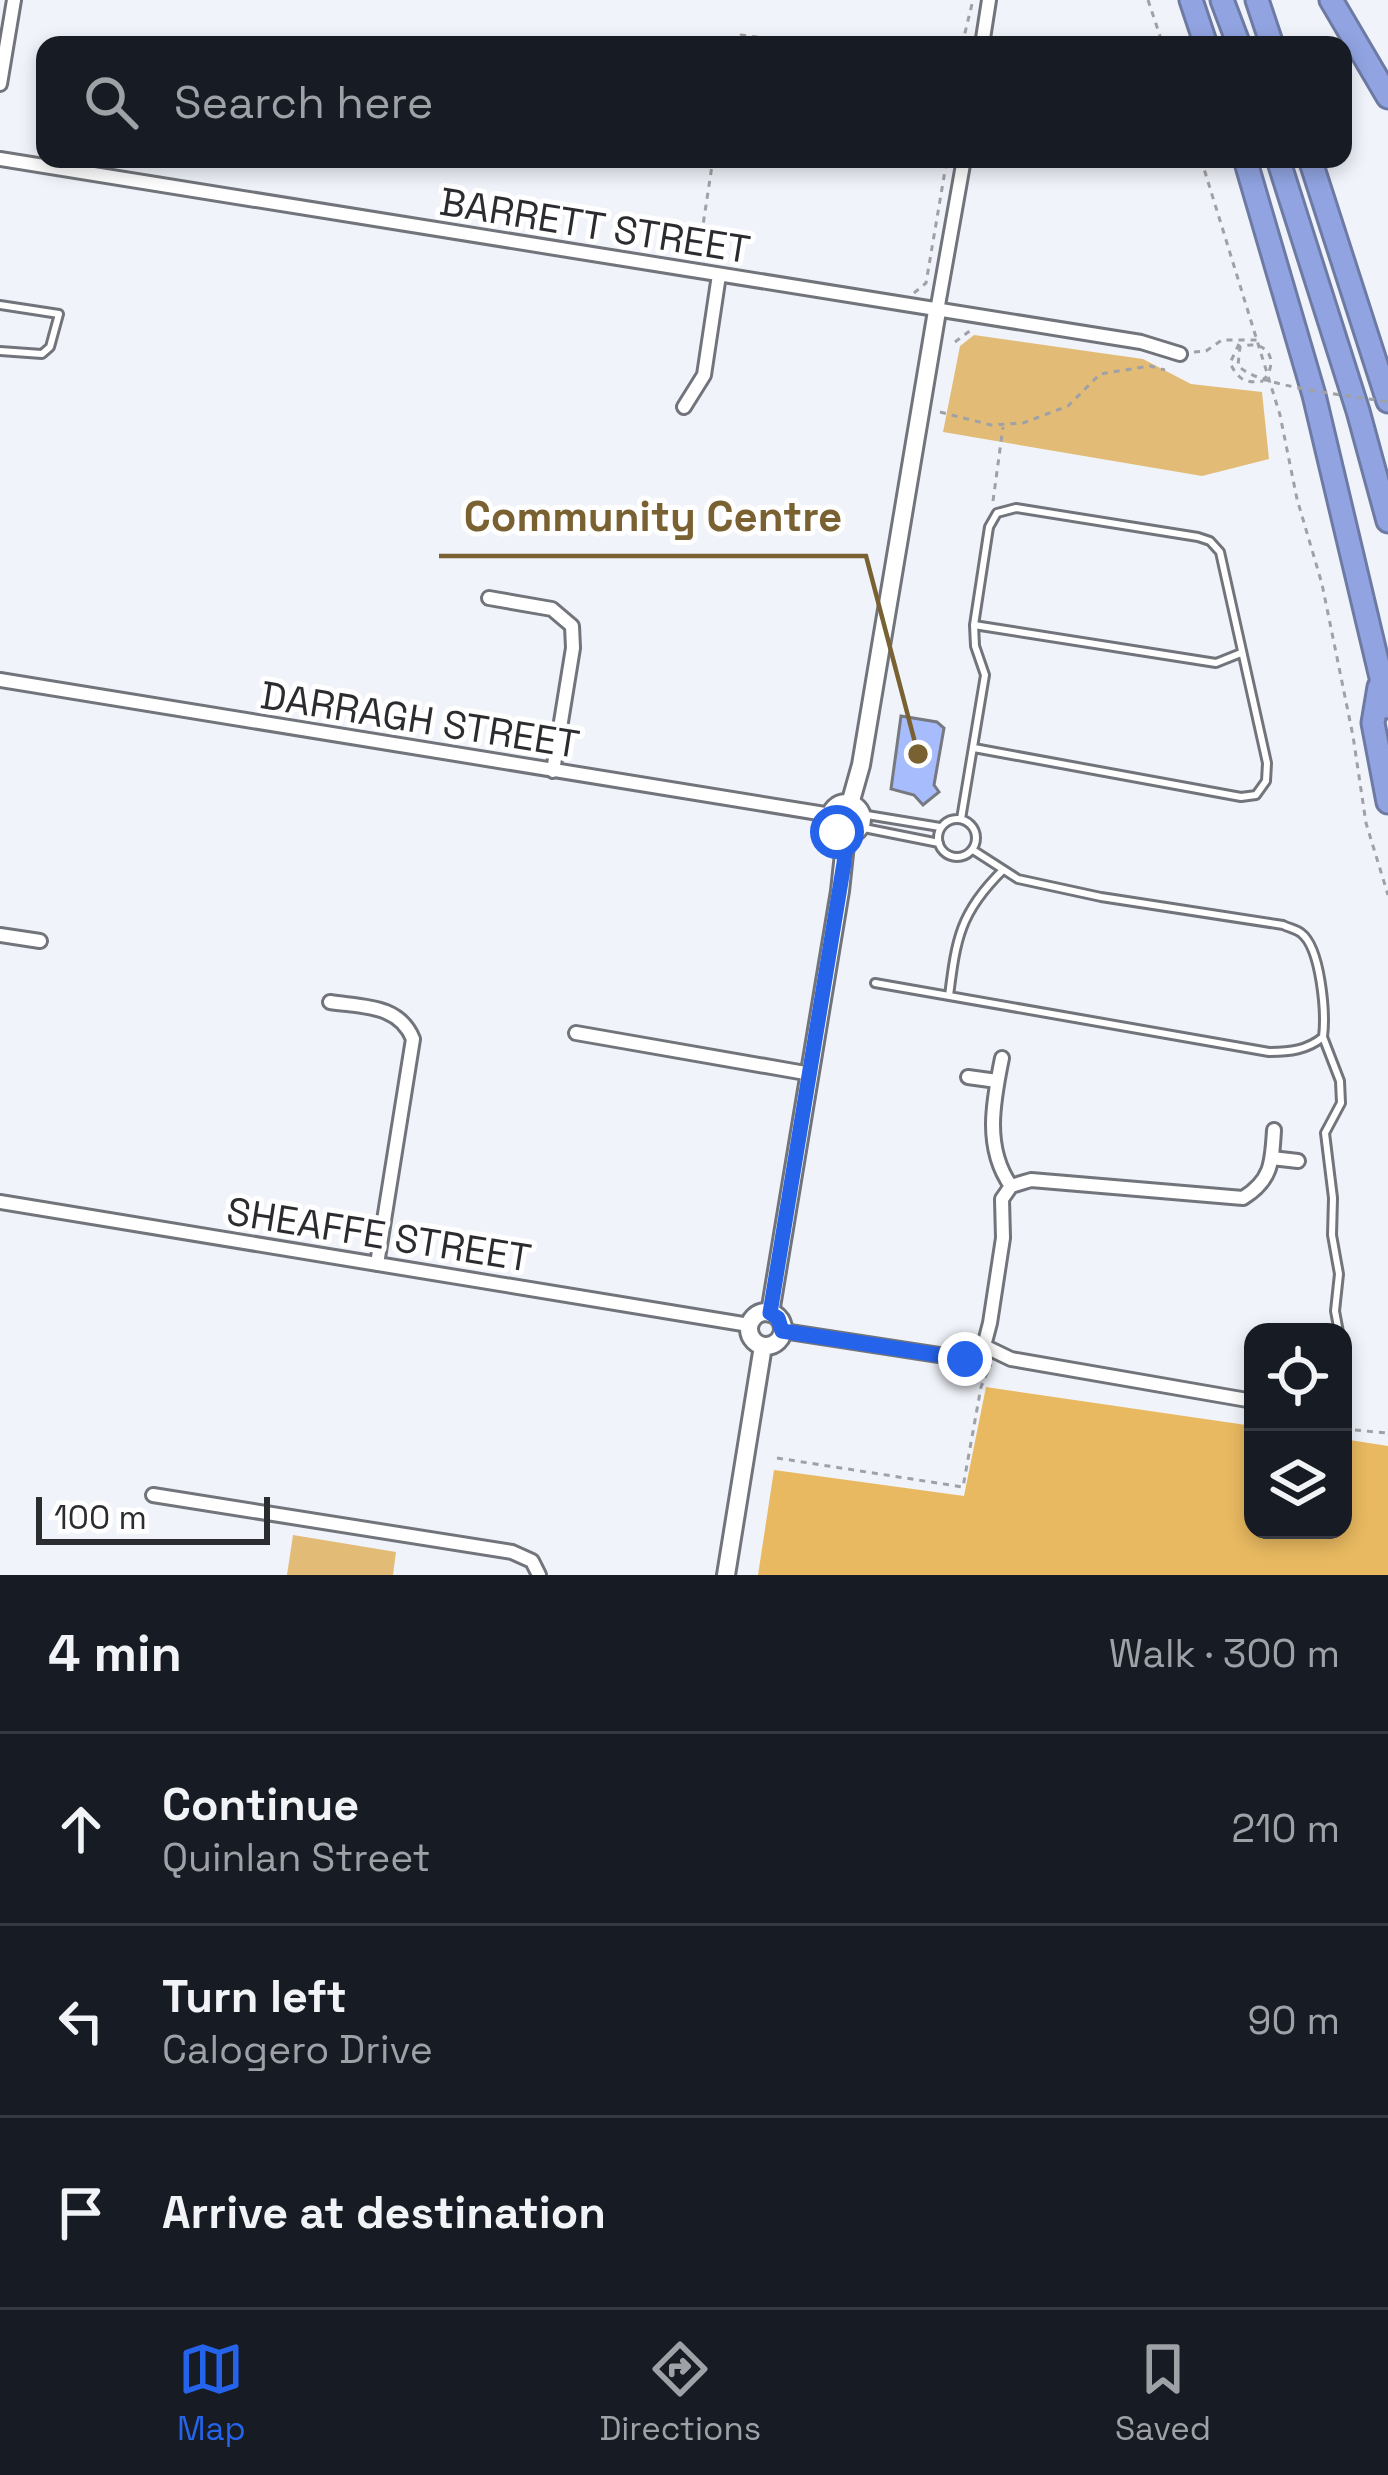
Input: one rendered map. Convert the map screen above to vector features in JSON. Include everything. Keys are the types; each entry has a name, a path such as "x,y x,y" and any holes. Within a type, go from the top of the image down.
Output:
{"highway":[{"path":"1191,0 1203,36"},
{"path":"1222,0 1236,36"},
{"path":"1257,0 1269,36"},
{"path":"1331,0 1388,97"},
{"path":"1248,168 1314,395 1388,707"},
{"path":"1281,168 1388,521"},
{"path":"1313,168 1388,402"},
{"path":"1381,674 1373,723 1388,802"}],"street":[{"path":"0,84 14,0"},
{"path":"983,36 989,0"},
{"name":"BARRETT STREET","path":"0,159 36,165"},
{"name":"BARRETT STREET","path":"55,168 1141,342 1180,354"},
{"path":"770,1313 962,168"},
{"path":"684,407 704,375 719,275"},
{"path":"489,598 552,609 572,626 573,648 553,771"},
{"name":"DARRAGH STREET","path":"0,680 831,815"},
{"path":"831,815 836,806 854,820"},
{"path":"0,935 40,941"},
{"path":"330,1002 387,1011 407,1025 412,1039 377,1264"},
{"path":"576,1034 811,1074"},
{"path":"1002,1058 992,1115 996,1164 1011,1186"},
{"path":"968,1076 997,1081"},
{"path":"990,1349 1003,1238 1002,1199 1011,1186 1031,1180 1243,1198 1262,1186 1272,1158 1274,1130"},
{"path":"1272,1158 1298,1161"},
{"name":"SHEAFFE STREET","path":"0,1202 749,1325"},
{"path":"770,1313 778,1318 782,1331 778,1341 763,1346 750,1336 749,1325 754,1316 770,1313"},
{"path":"782,1331 965,1359 990,1349 1011,1359 1244,1399"},
{"path":"726,1575 763,1346"},
{"path":"153,1495 512,1552 532,1561 539,1575"}],"lane":[{"path":"0,305 59,314 50,347 42,354 0,351"},
{"path":"961,819 986,675 975,646 974,625 989,527 997,513 1016,508 1210,541 1220,552 1267,764 1266,782 1256,795 1241,797 974,748"},
{"path":"974,625 1216,662 1243,652"},
{"path":"854,820 941,827 961,819"},
{"path":"961,819 976,831 973,850"},
{"path":"854,820 939,843"},
{"path":"941,827 939,843 946,854 957,857 973,850"},
{"path":"973,850 1018,879 1302,933 1314,950 1323,1036 1340,1081 1340,1103 1325,1132 1339,1274 1337,1323"},
{"path":"949,996 956,936 975,897 1003,870"},
{"path":"875,983 1269,1052 1290,1052 1313,1045 1323,1036"}],"path":[{"path":"964,36 973,0"},
{"path":"1148,0 1160,36"},
{"path":"696,272 711,168"},
{"path":"914,296 926,284 945,168"},
{"path":"1205,168 1257,340 1322,584 1366,823 1388,896"},
{"path":"955,342 972,330"},
{"path":"1180,354 1205,351 1222,340 1257,340"},
{"path":"1240,343 1230,363 1237,376 1251,383 1263,381 1268,375 1273,364 1263,346 1240,347 1238,365 1252,377 1275,381 1388,402"},
{"path":"940,412 1003,427 1068,406 1100,374 1150,366 1165,370"},
{"path":"997,513 992,504 1003,427"},
{"path":"777,1458 963,1487 990,1349"},
{"path":"1352,1430 1388,1433"}],"shaded area":[{"path":"974,335 1143,359 1191,384 1262,392 1269,459 1202,476 943,432 960,346"},
{"path":"986,1387 1244,1425 1244,1539 1352,1539 1352,1440 1388,1446 1388,1575 758,1575 774,1470 964,1496"},
{"path":"293,1535 396,1552 393,1575 287,1575"}],"building":[{"path":"901,716 937,722 944,728 934,785 939,792 923,805 914,795 891,789"}],"place":[{"name":"Community Centre","path":"918,754"}],"route":[{"path":"837,832 846,835 844,863 770,1313 781,1322 782,1331 965,1359"}]}
